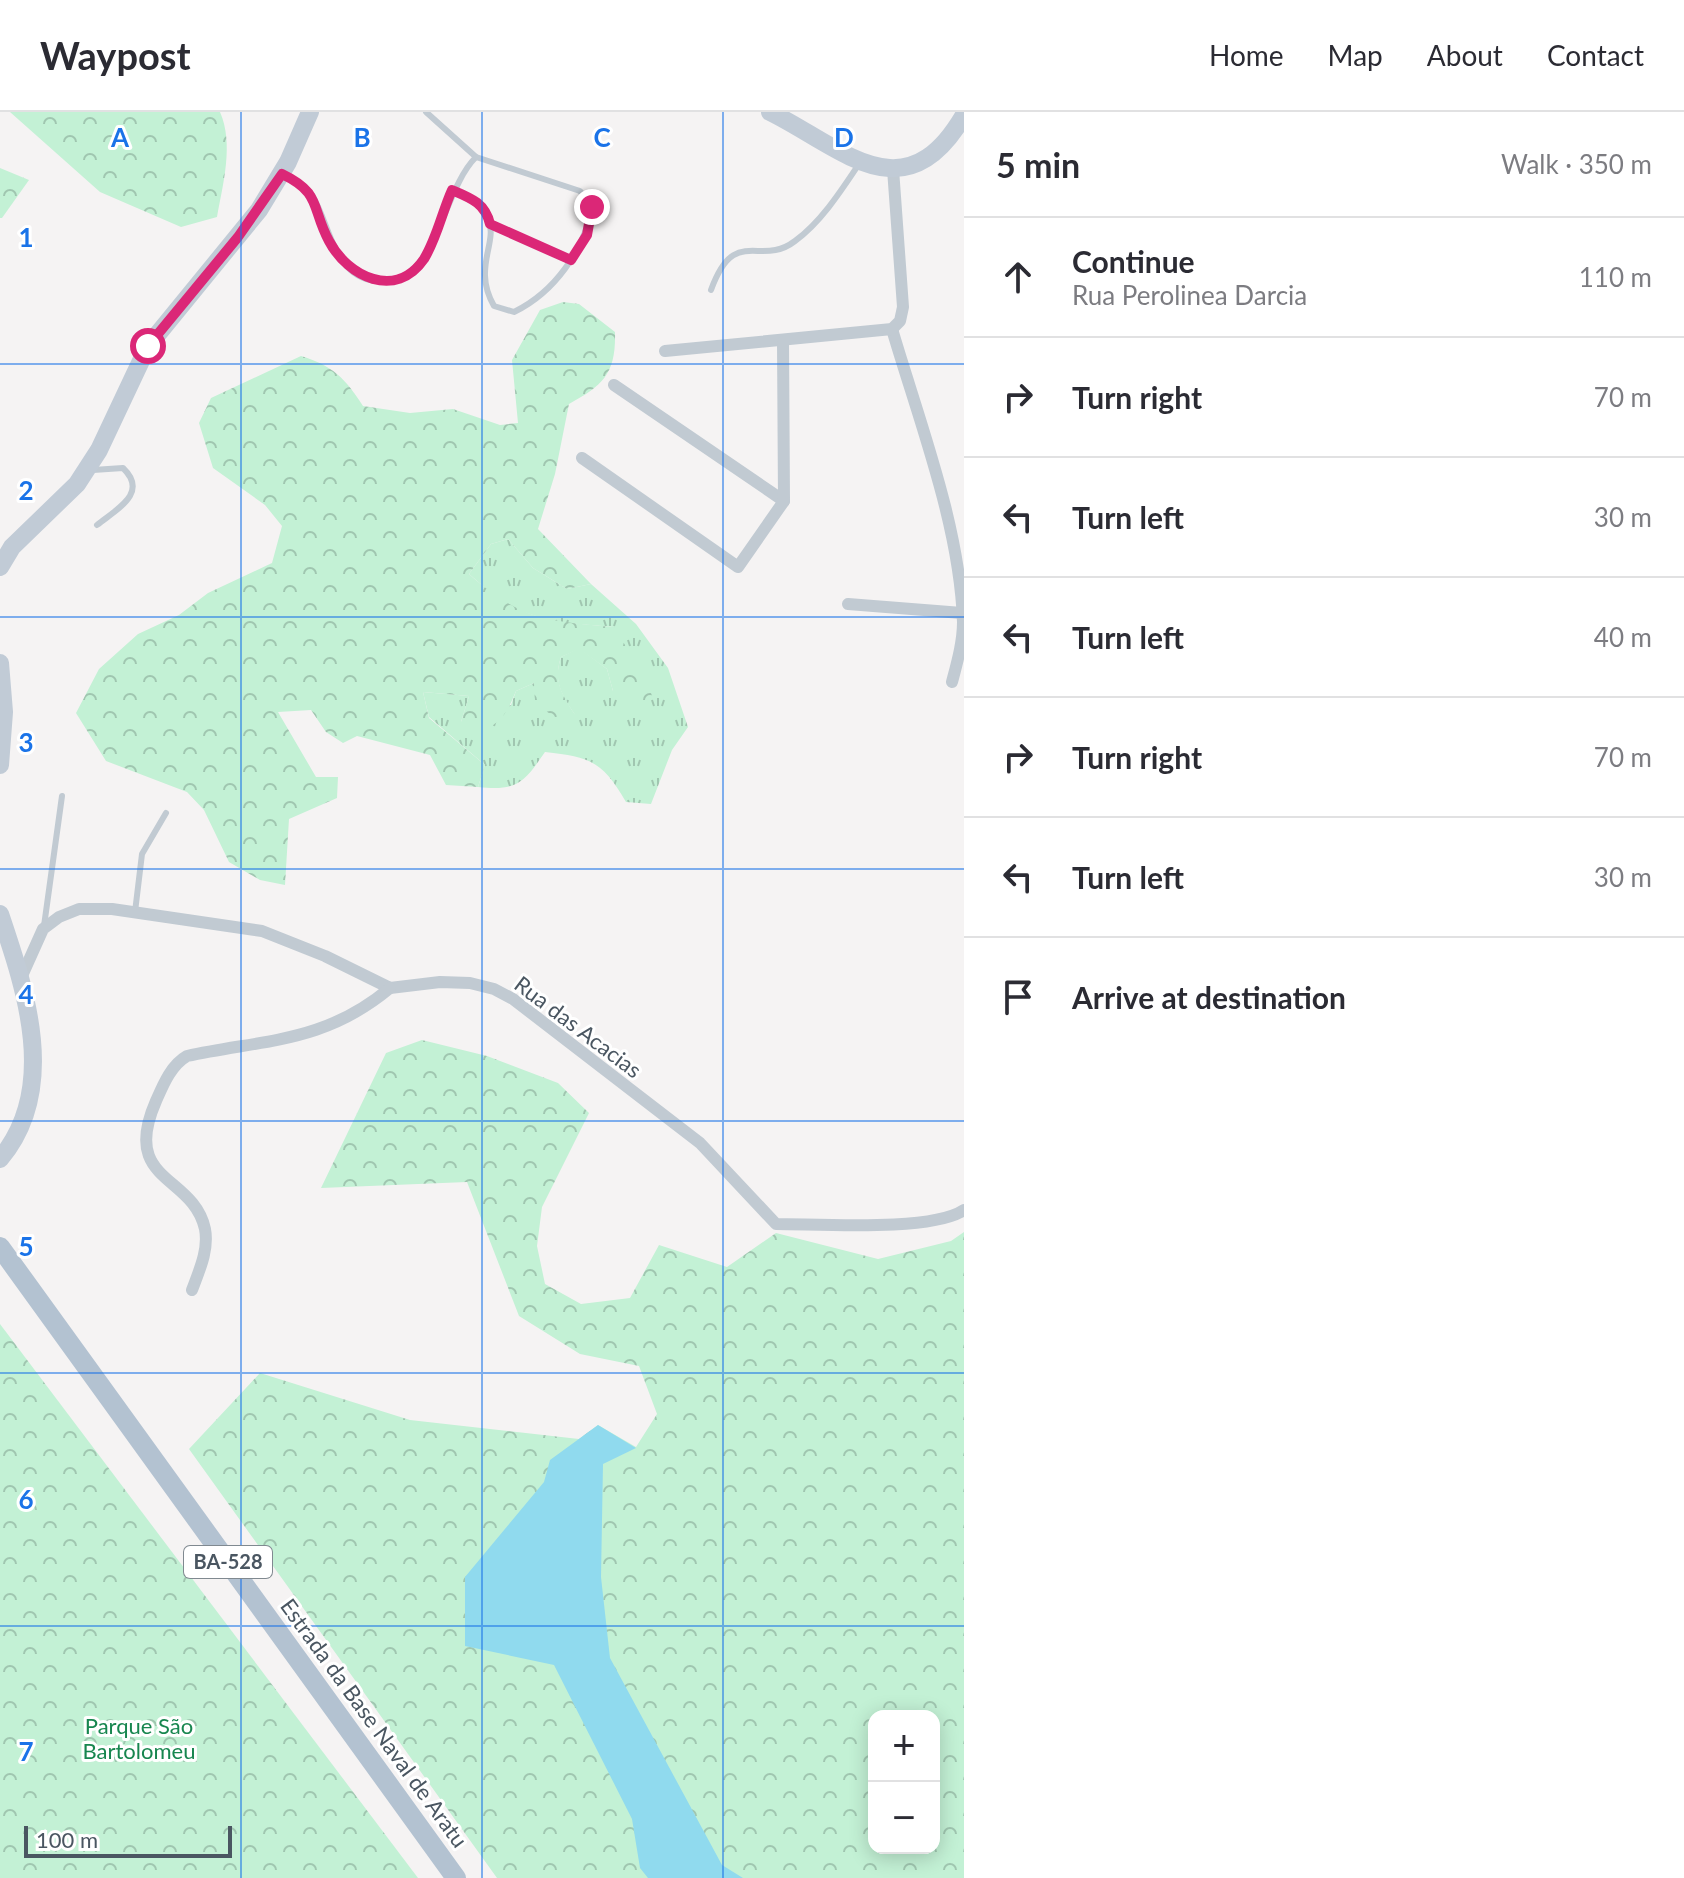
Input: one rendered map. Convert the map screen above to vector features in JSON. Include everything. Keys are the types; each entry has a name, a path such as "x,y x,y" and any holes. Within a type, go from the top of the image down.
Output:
{"main road":[{"name":"Estrada da Base Naval de Aratu","path":"1,1249 456,1878"}],"street":[{"path":"0,567 12,547 77,484 99,450 148,346 238,237 282,174 310,112"},
{"path":"770,112 860,163 893,169 916,161 935,148 964,115"},
{"path":"665,351 783,342 892,329 900,321 903,307 893,169"},
{"path":"892,329 960,571 960,648 952,682"},
{"path":"582,458 738,567 784,501 783,342"},
{"path":"614,385 784,501"},
{"path":"848,604 962,613"},
{"path":"0,663 4,712 0,765"},
{"name":"Rua das Acacias","path":"43,929 59,917 79,909 135,912 262,931 325,956 390,988 470,983 513,999 700,1143 776,1224 916,1222 948,1218 964,1210"},
{"path":"0,914 21,978 32,1050 31,1102 18,1134 0,1159"},
{"path":"21,978 43,929"},
{"path":"192,1290 204,1258 205,1230 197,1213 153,1164 145,1145 152,1110 173,1069 187,1056 307,1035 358,1012 390,988"}],"lane":[{"path":"426,112 476,157 580,191 588,197 592,207 587,235 546,289 526,306 514,312 503,312 494,306 484,277 490,224 487,211 478,202 452,190"},
{"path":"282,174 310,192 329,241 357,273 372,281 398,279 419,265 452,190 476,157"},
{"path":"711,290 722,267 739,252 780,249 792,244 829,206 860,163"},
{"path":"490,224 571,260"},
{"path":"85,472 123,468 132,477 135,490 129,500 97,525"},
{"path":"43,929 62,796"},
{"path":"135,912 142,854 166,813"}],"green space":[{"path":"10,112 220,112 227,151 217,217 181,227 100,192"},
{"path":"0,168 29,180 2,218 0,218"},
{"path":"563,302 579,304 615,332 613,358 606,376 569,404 555,474 538,529 591,584 567,589 533,568 508,539 491,544 469,574 504,601 536,616 614,627 644,676 653,698 629,708 613,691 607,669 579,649 561,657 558,673 563,694 576,716 555,717 535,704 534,683 516,691 496,723 475,733 461,722 469,696 423,692 429,718 485,765 478,787 446,785 430,755 357,736 343,743 326,732 311,710 278,712 316,777 338,777 337,798 289,819 285,885 260,880 229,862 204,810 187,792 106,761 76,713 99,669 138,634 179,615 208,593 272,563 282,526 265,505 213,468 199,423 211,398 301,356 337,374 363,406 410,413 453,409 500,425 518,423 512,360 540,310"},
{"path":"508,539 533,568 567,589 591,584 636,624 668,668 688,727 672,750 651,804 626,802 610,778 585,759 545,752 531,772 518,783 502,788 478,787 485,765 429,717 423,692 469,696 461,722 511,705 516,691 534,683 575,715 562,694 558,673 561,657 579,648 607,669 613,691 614,627 554,622 506,606 469,574 491,544"},
{"path":"422,1040 487,1056 558,1083 589,1113 542,1207 537,1246 545,1284 581,1304 630,1298 659,1245 727,1267 776,1233 878,1259 951,1241 964,1232 964,1878 497,1878 189,1449 260,1373 410,1420 579,1439 598,1425 636,1447 657,1414 639,1366 580,1354 519,1316 467,1182 321,1188 386,1053"},
{"name":"Parque São Bartolomeu","path":"0,1324 418,1878 0,1878"}],"water":[{"path":"598,1425 636,1448 603,1464 601,1577 610,1658 722,1865 743,1878 648,1878 640,1868 632,1819 554,1665 465,1646 465,1577 544,1482 550,1460"}],"route":[{"path":"148,346 238,237 282,174 302,184 310,192 316,200 329,241 357,273 372,281 398,279 419,265 426,256 452,190 478,202 487,211 490,224 571,260 587,235 592,207"}]}
